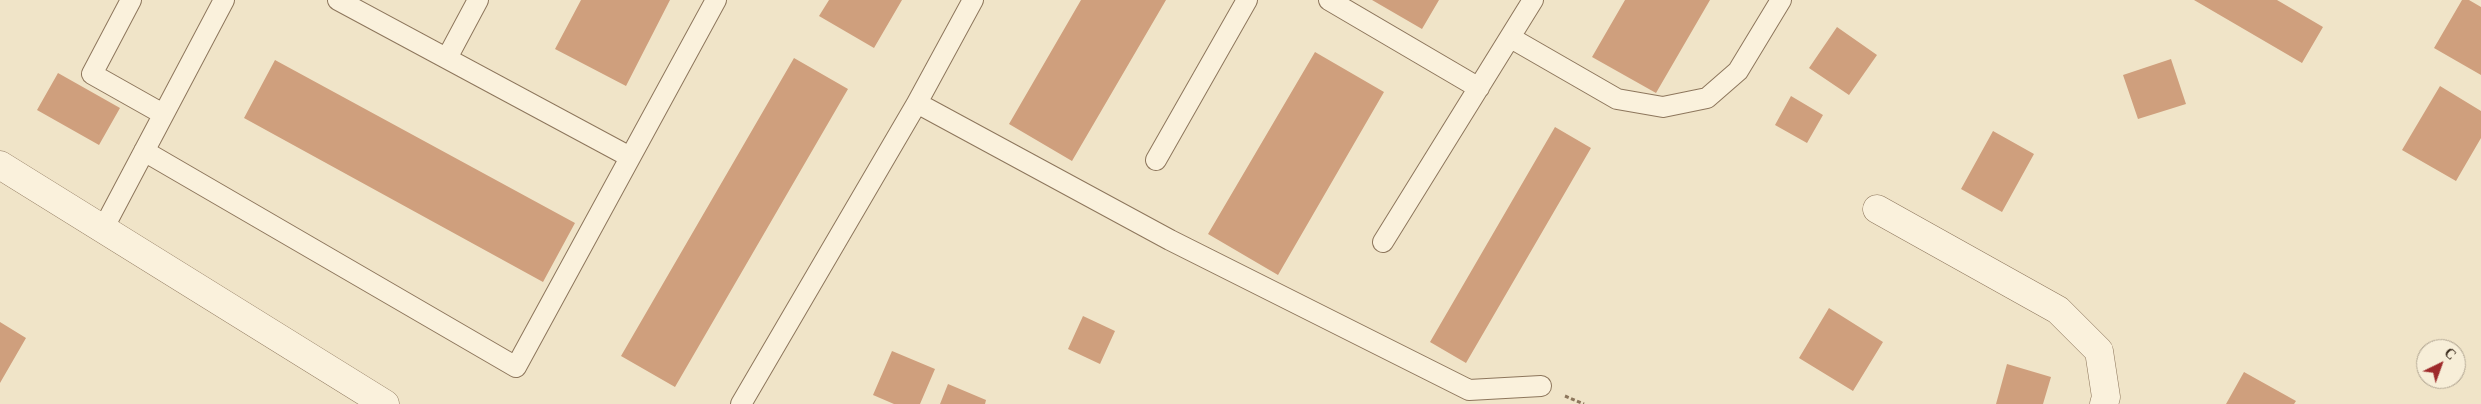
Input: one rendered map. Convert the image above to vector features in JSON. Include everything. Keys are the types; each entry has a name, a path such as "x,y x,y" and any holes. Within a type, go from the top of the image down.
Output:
{"street":[{"path":"0,166 385,404"},
{"path":"1877,209 2058,310 2099,351 2106,397 2104,404"}],"lane":[{"path":"131,0 92,74 163,114"},
{"path":"103,229 224,0"},
{"path":"338,0 630,157"},
{"path":"446,58 478,0"},
{"path":"144,151 516,367 716,0"},
{"path":"741,404 917,103 973,0"},
{"path":"1156,160 1247,0"},
{"path":"1328,0 1479,88"},
{"path":"1383,242 1533,0"},
{"path":"1511,38 1617,99 1663,108 1707,98 1738,71 1781,0"},
{"path":"917,103 1170,240 1469,390 1541,386"}],"building":[{"path":"581,0 670,0 626,86 555,49"},
{"path":"829,0 902,0 874,48 819,16"},
{"path":"1081,0 1166,0 1072,161 1009,124"},
{"path":"1372,0 1439,0 1422,29"},
{"path":"1625,0 1710,0 1656,93 1592,57"},
{"path":"2194,0 2277,0 2323,27 2302,63"},
{"path":"2462,0 2469,0 2481,7 2481,75 2434,48"},
{"path":"1837,27 1877,55 1849,95 1809,68"},
{"path":"1315,52 1384,92 1278,275 1208,234"},
{"path":"794,58 848,89 675,387 621,356"},
{"path":"2171,59 2186,104 2138,119 2123,75"},
{"path":"275,60 575,223 543,282 244,118"},
{"path":"58,73 120,108 99,145 37,110"},
{"path":"2440,86 2481,111 2481,138 2456,181 2402,150"},
{"path":"1791,96 1823,115 1807,143 1775,125"},
{"path":"1555,127 1591,148 1466,363 1430,342"},
{"path":"1993,131 2034,154 2002,212 1961,189"},
{"path":"1829,308 1883,342 1853,391 1799,358"},
{"path":"1083,316 1115,331 1100,364 1068,349"},
{"path":"0,322 26,338 0,383"},
{"path":"892,351 935,369 920,404 894,404 873,395"},
{"path":"2007,364 2051,377 2043,404 1996,404"},
{"path":"2244,372 2296,401 2294,404 2226,404"},
{"path":"948,384 986,400 985,404 940,404"}]}
